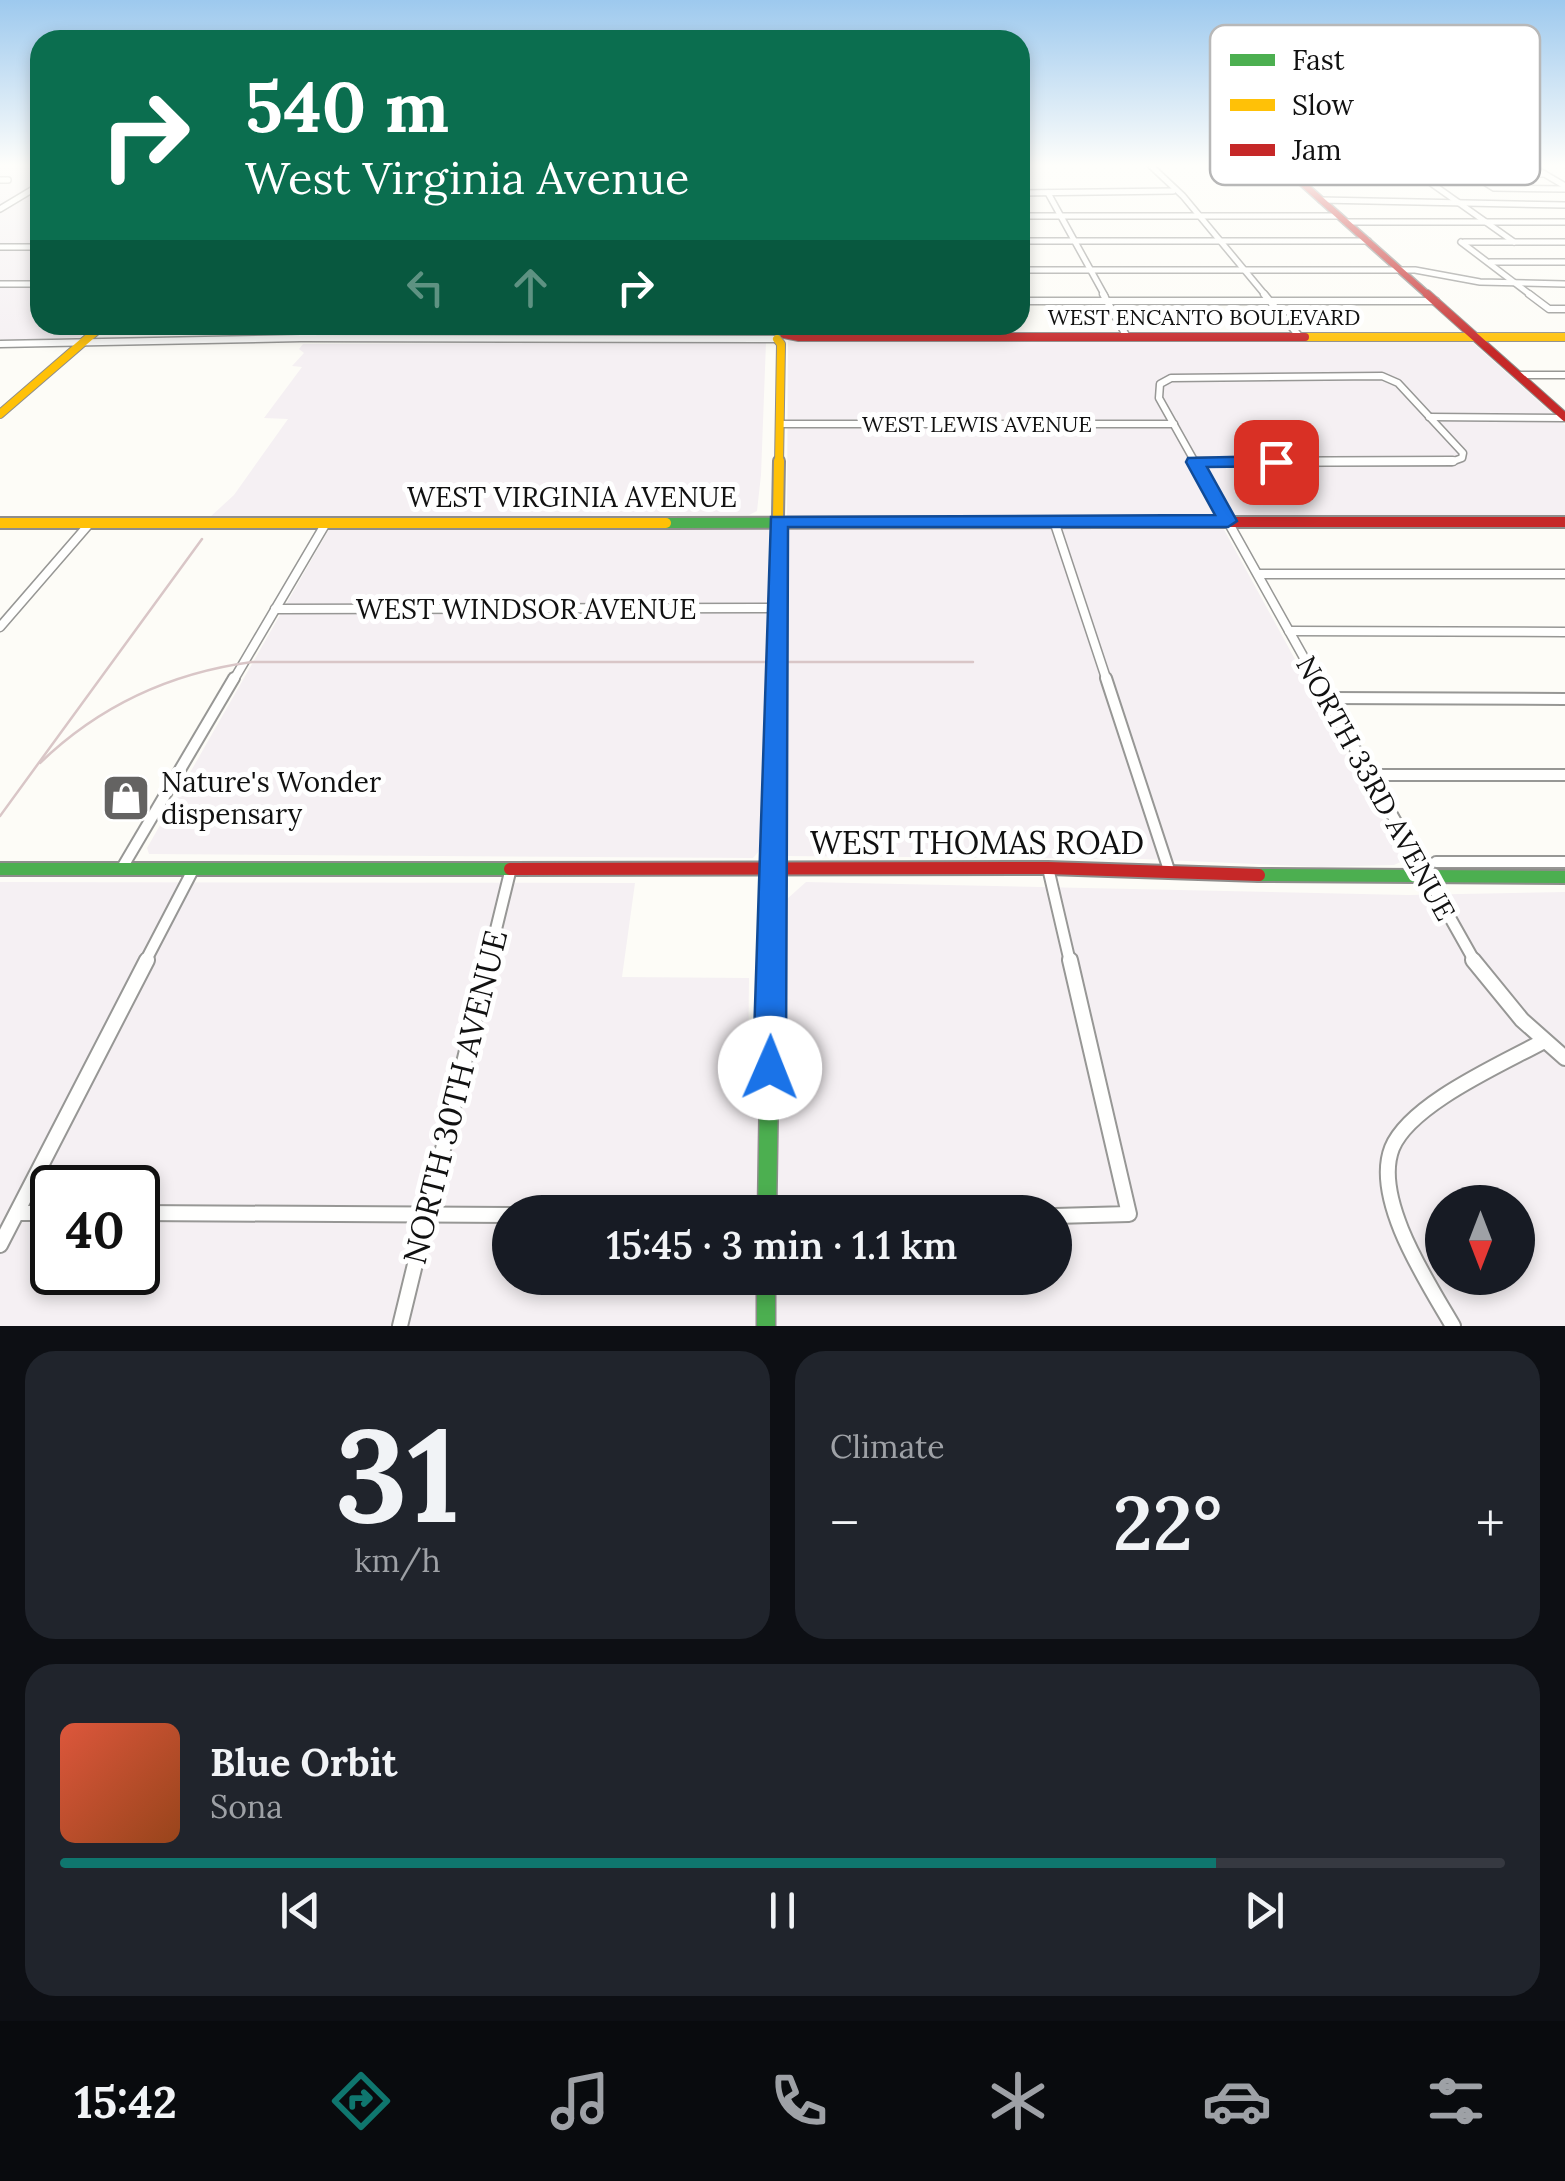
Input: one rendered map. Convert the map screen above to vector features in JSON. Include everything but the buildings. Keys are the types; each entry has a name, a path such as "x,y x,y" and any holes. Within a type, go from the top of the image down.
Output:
{"street":[{"path":"1067,228 1127,337"},
{"path":"1210,228 1300,337"},
{"path":"1353,228 1565,417"},
{"path":"1494,228 1514,242"},
{"path":"1030,242 1368,241"},
{"path":"1565,242 1461,242 1549,309 1565,309"},
{"path":"0,247 30,247"},
{"path":"1488,262 1565,262"},
{"path":"1030,270 1400,270 1517,284 1565,284"},
{"path":"0,284 30,284"},
{"path":"1030,301 1436,301"},
{"name":"WEST ENCANTO BOULEVARD","path":"1030,334 1565,337"},
{"path":"0,414 91,335"},
{"path":"262,338 265,335"},
{"name":"WEST ENCANTO BOULEVARD","path":"0,344 712,335"},
{"path":"767,1195 781,335"},
{"path":"1518,375 1565,375"},
{"path":"1195,462 1451,462 1462,458 1461,450 1398,384 1382,376"},
{"name":"NORTH 33RD AVENUE","path":"1382,376 1171,378 1160,384 1159,398 1474,963 1542,1042 1565,1058"},
{"path":"1429,417 1565,417"},
{"name":"WEST LEWIS AVENUE","path":"780,424 1174,424"},
{"path":"1054,520 1170,870"},
{"name":"WEST VIRGINIA AVENUE","path":"0,524 1565,522"},
{"path":"0,627 90,523"},
{"path":"122,868 326,523"},
{"path":"1258,574 1565,574"},
{"name":"WEST WINDSOR AVENUE","path":"275,609 776,608"},
{"path":"1289,631 1565,632"},
{"path":"1326,698 1565,699"},
{"path":"1369,775 1565,775"},
{"path":"1436,862 1565,862"},
{"path":"1464,862 1474,878"},
{"path":"0,1246 194,868"},
{"name":"NORTH 30TH AVENUE","path":"400,1326 511,868"},
{"path":"1048,868 1129,1214 1072,1216"},
{"name":"WEST THOMAS ROAD","path":"0,869 1048,868 1299,878 1565,878"},
{"path":"1452,1326 1389,1194 1393,1146 1414,1120 1473,1080 1542,1042"},
{"path":"17,1213 30,1213"},
{"path":"160,1214 492,1215"},
{"path":"766,1295 766,1326"}],"shaded area":[{"path":"0,228 30,228 30,335 82,335 0,341"},
{"path":"788,339 1471,341 1565,425 1565,516 787,518"},
{"path":"766,342 761,475 757,511 749,515 209,518 234,495 288,419 264,418 302,367 292,366 304,353 299,349 303,344"},
{"path":"762,525 769,528 760,850 753,858 149,854 147,848 329,529"},
{"path":"787,525 1222,526 1405,860 1394,865 1320,867 1142,859 785,856"},
{"path":"0,882 635,883 622,977 749,978 748,1077 788,1076 787,899 806,882 1408,895 1565,892 1565,1326 0,1326"}],"railway":[{"path":"0,816 202,539"},
{"path":"40,763 87,724 138,695 193,674 252,662 973,662"}],"traffic: fast":[{"path":"666,523 1100,522"},
{"path":"767,1195 773,834"},
{"path":"0,869 510,869"},
{"path":"1259,875 1565,877"},
{"path":"766,1295 766,1326"}],"traffic: slow":[{"path":"0,414 91,335"},
{"path":"1305,337 1565,337"},
{"path":"773,834 781,344 777,339"},
{"path":"0,523 666,523"}],"traffic: jam":[{"path":"1353,228 1565,417"},
{"path":"789,335 1305,337"},
{"path":"1100,522 1565,522"},
{"path":"510,869 1048,868 1259,875"}],"place":[{"name":"Nature's Wonder dispensary","path":"126,798"}],"route":[{"path":"770,1068 778,521 1228,521 1195,462 1276,462"}]}
